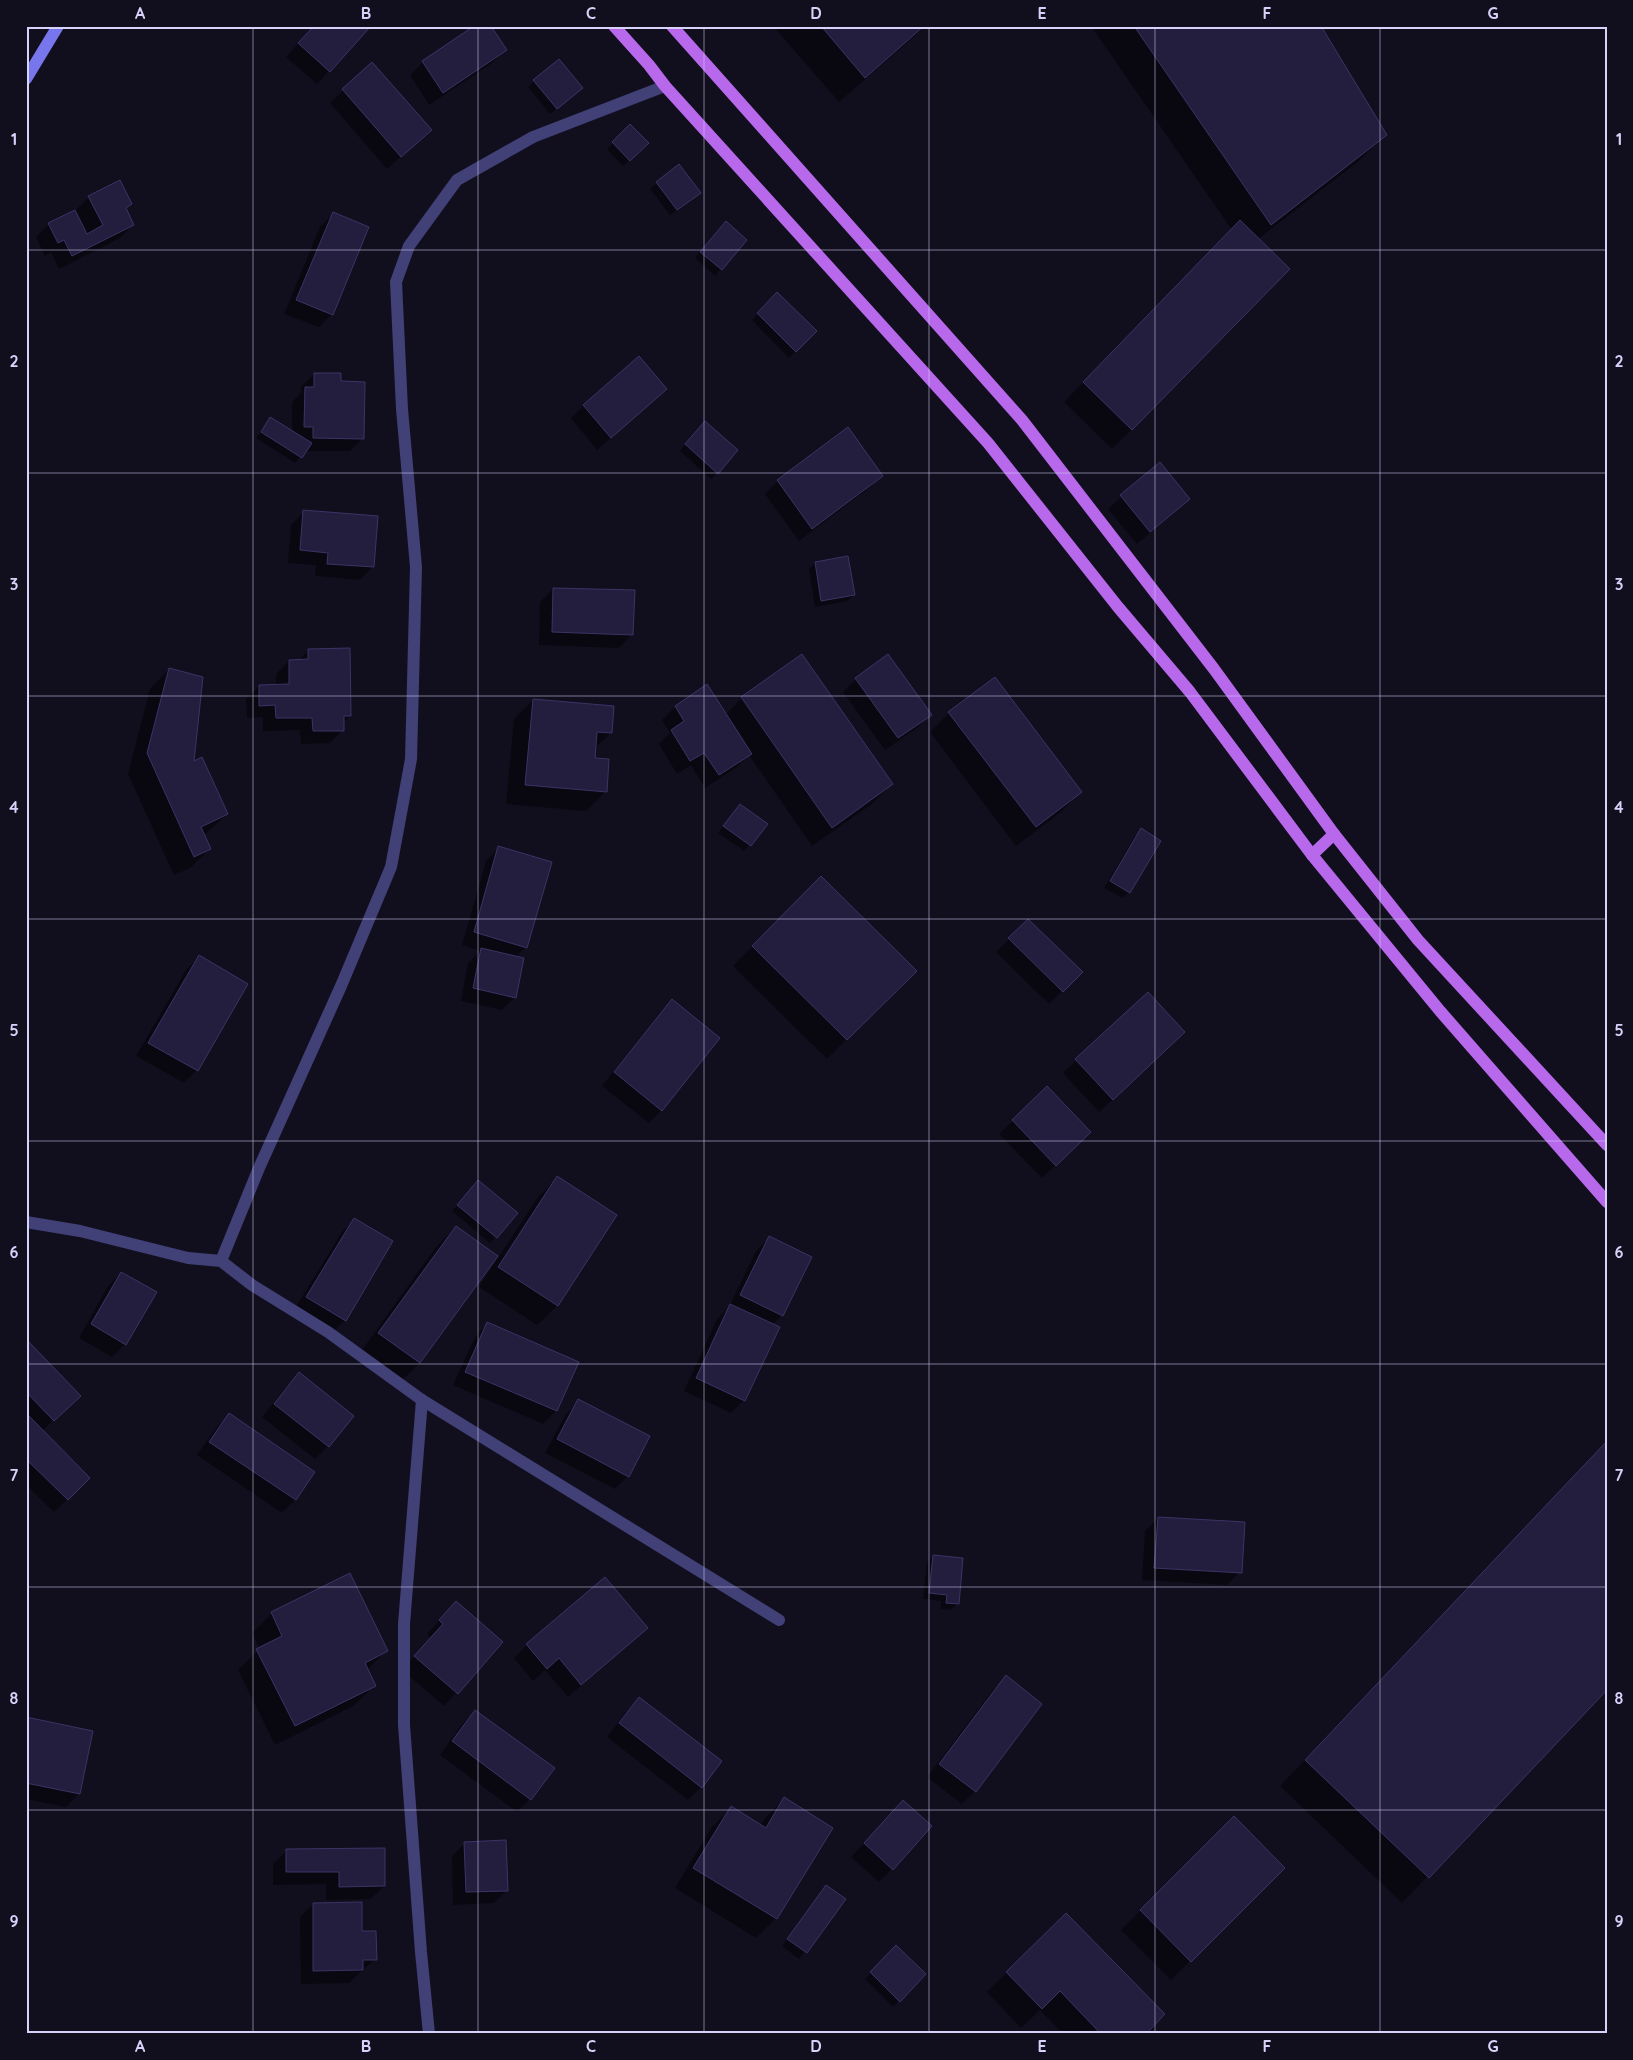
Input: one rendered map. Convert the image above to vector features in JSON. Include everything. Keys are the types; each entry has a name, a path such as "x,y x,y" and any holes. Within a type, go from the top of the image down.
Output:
{"main road":[{"path":"614,26 650,64 665,86 988,443 1118,607 1190,692 1312,856 1440,1011 1607,1202"},
{"path":"672,26 1022,420 1214,669 1334,834 1418,940 1607,1145"},
{"path":"1312,856 1334,834"}],"street":[{"path":"26,79 58,26"},
{"path":"221,1261 259,1168 341,986 391,866 411,759 416,568 402,409 396,282 410,246 457,180 533,137 665,86"},
{"path":"26,1222 80,1231 188,1258 221,1261 252,1285 328,1332 422,1400 779,1620"},
{"path":"422,1400 404,1624 404,1725 429,2034"}],"building":[{"path":"314,26 371,26 330,72 298,43"},
{"path":"474,26 491,26 507,50 443,93 422,61"},
{"path":"821,26 924,26 865,78"},
{"path":"1134,26 1321,26 1387,135 1271,225"},
{"path":"559,59 583,88 557,109 533,80"},
{"path":"372,62 432,130 401,157 342,89"},
{"path":"630,124 649,143 630,161 612,142"},
{"path":"679,164 701,193 677,210 656,182"},
{"path":"120,180 132,204 126,208 134,225 72,256 64,240 58,243 48,223 75,210 87,234 103,225 88,196"},
{"path":"333,212 369,227 333,315 296,300"},
{"path":"1240,220 1290,269 1132,430 1083,382"},
{"path":"726,221 747,240 722,270 700,252"},
{"path":"777,292 817,331 796,352 757,313"},
{"path":"639,356 667,389 611,438 583,405"},
{"path":"314,373 341,373 341,381 365,382 364,439 313,438 313,427 304,427 305,387 314,387"},
{"path":"270,417 312,443 302,458 261,432"},
{"path":"705,421 738,450 718,474 685,444"},
{"path":"848,427 883,476 812,529 777,480"},
{"path":"1160,462 1190,499 1150,532 1120,495"},
{"path":"303,510 378,516 374,567 327,564 328,553 300,550"},
{"path":"848,556 855,595 821,601 815,562"},
{"path":"553,588 635,590 633,635 552,632"},
{"path":"350,648 351,716 344,716 344,731 313,731 312,718 276,718 275,705 259,706 259,685 289,684 289,660 308,659 308,649"},
{"path":"802,654 893,784 832,828 741,697"},
{"path":"888,654 932,715 898,738 855,678"},
{"path":"169,668 203,677 194,761 202,757 228,814 201,827 211,849 194,857 147,753"},
{"path":"995,677 1082,792 1036,827 948,712"},
{"path":"707,684 752,754 719,775 704,753 690,761 671,730 684,721 675,706"},
{"path":"533,699 614,706 612,733 597,732 595,758 609,759 607,792 525,785"},
{"path":"740,804 768,824 751,846 723,826"},
{"path":"1141,828 1161,841 1130,893 1110,881"},
{"path":"498,846 552,862 527,948 474,932"},
{"path":"821,876 917,971 847,1040 752,946"},
{"path":"1028,919 1083,972 1063,992 1008,938"},
{"path":"481,948 524,958 516,998 473,988"},
{"path":"199,955 248,984 198,1071 148,1043"},
{"path":"1148,992 1185,1032 1113,1100 1075,1059"},
{"path":"672,999 720,1038 662,1111 614,1072"},
{"path":"1047,1086 1091,1132 1056,1166 1012,1120"},
{"path":"557,1176 617,1215 558,1306 498,1267"},
{"path":"478,1180 518,1213 497,1238 457,1205"},
{"path":"354,1218 393,1241 346,1321 306,1297"},
{"path":"456,1226 498,1256 420,1363 378,1333"},
{"path":"769,1236 812,1257 783,1316 740,1295"},
{"path":"121,1272 157,1292 126,1345 91,1324"},
{"path":"730,1304 780,1327 745,1401 696,1378"},
{"path":"487,1322 579,1362 557,1411 465,1372"},
{"path":"26,1339 81,1396 54,1421 26,1392"},
{"path":"299,1372 354,1416 329,1447 274,1404"},
{"path":"578,1399 650,1436 629,1477 557,1439"},
{"path":"26,1413 90,1478 68,1500 26,1459"},
{"path":"229,1413 315,1472 296,1500 209,1442"},
{"path":"1607,1441 1607,1690 1429,1878 1305,1760"},
{"path":"1158,1517 1245,1522 1242,1573 1154,1568"},
{"path":"933,1555 963,1558 959,1604 946,1603 947,1595 929,1593"},
{"path":"350,1573 388,1651 365,1663 376,1686 295,1726 256,1649 282,1636 271,1612"},
{"path":"605,1577 648,1628 581,1685 559,1658 547,1669 526,1644"},
{"path":"456,1601 503,1642 458,1694 414,1656 443,1624 439,1620"},
{"path":"1006,1675 1042,1704 976,1792 939,1764"},
{"path":"639,1697 722,1761 702,1788 619,1723"},
{"path":"475,1710 555,1768 531,1800 452,1741"},
{"path":"26,1717 93,1731 80,1794 26,1783"},
{"path":"784,1797 833,1828 777,1919 693,1868 731,1806 766,1828"},
{"path":"903,1800 932,1826 893,1870 864,1843"},
{"path":"1234,1816 1285,1868 1191,1962 1140,1910"},
{"path":"506,1840 508,1891 466,1892 464,1842"},
{"path":"385,1848 385,1886 339,1887 339,1872 286,1872 286,1849"},
{"path":"826,1885 846,1899 807,1953 787,1939"},
{"path":"362,1902 362,1931 376,1931 377,1960 363,1960 363,1970 313,1971 313,1903"},
{"path":"1066,1913 1165,2014 1146,2034 1101,2034 1060,1991 1042,2009 1006,1972"},
{"path":"896,1945 926,1974 900,2002 870,1972"}]}
